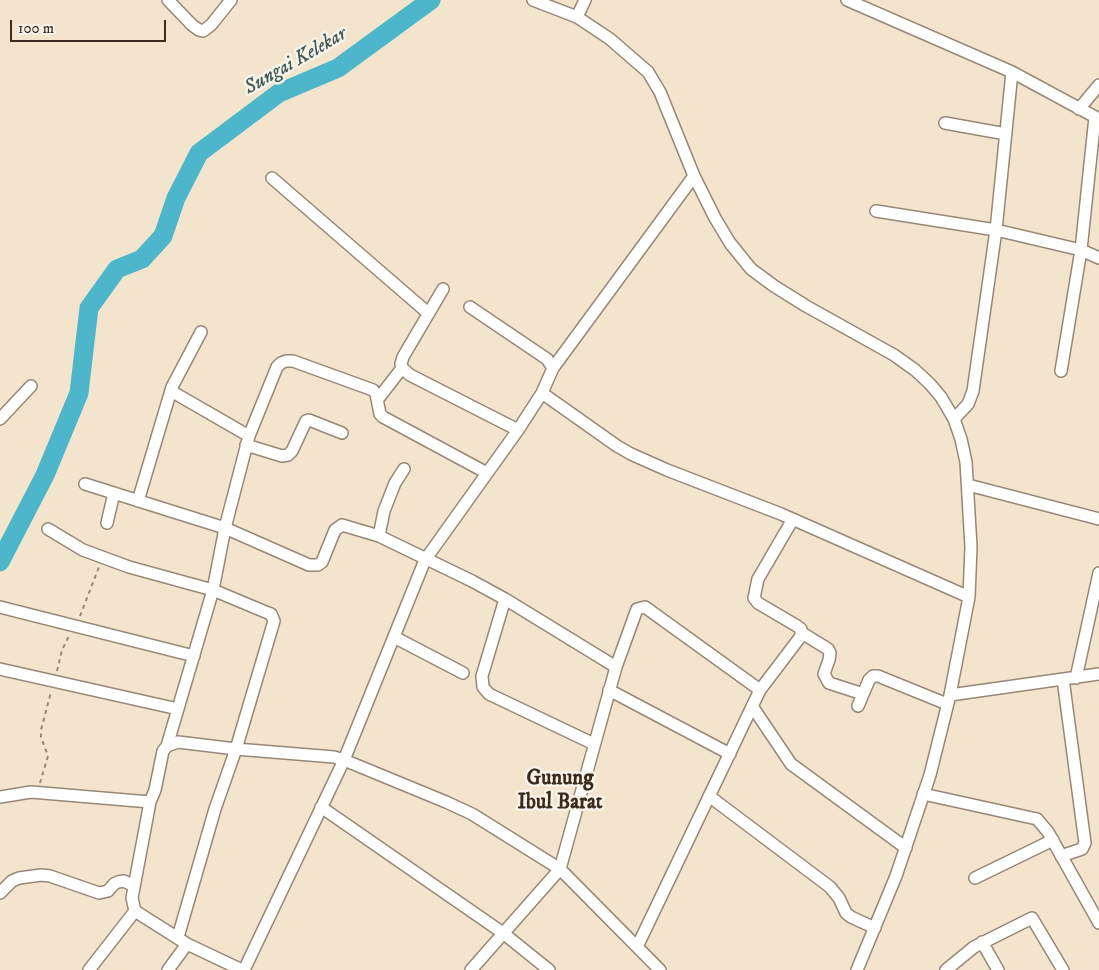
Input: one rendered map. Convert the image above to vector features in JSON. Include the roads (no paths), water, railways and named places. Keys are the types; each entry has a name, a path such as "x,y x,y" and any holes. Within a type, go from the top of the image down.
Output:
{"street":[{"path":"168,0 192,25 203,31 211,25 231,0"},
{"path":"533,0 577,17 610,39 648,72 660,92 694,176 714,218 730,243 751,269 798,301 894,355 908,365 930,384 941,397 954,419 961,439 968,485 971,547 969,597 948,699 923,794 896,876 857,970"},
{"path":"577,17 585,0"},
{"path":"847,0 1012,72 1097,118 1081,250 1061,371"},
{"path":"954,419 968,404 974,391 996,230 1012,72"},
{"path":"1079,109 1099,85"},
{"path":"945,123 1006,134"},
{"path":"487,473 383,417 378,410 378,399 373,390 292,361 286,361 277,366 248,440 225,528 213,590 167,746 163,751 155,790 150,802 134,886 132,898 135,911 182,940 243,970 344,760 425,560 518,430 542,393 554,368 694,176"},
{"path":"272,178 428,313"},
{"path":"876,211 996,230 1081,250 1099,258"},
{"path":"378,399 402,368 403,357 443,290"},
{"path":"470,307 547,359 554,368"},
{"path":"138,501 171,391 201,332"},
{"path":"402,368 410,375 518,430"},
{"path":"0,419 31,386"},
{"path":"171,391 248,440 282,456 288,455 292,451 306,421 309,420 342,432"},
{"path":"542,393 631,454 793,519 969,597"},
{"path":"379,536 384,511 395,483 404,469"},
{"path":"85,484 225,528 314,566 322,562 338,527 346,526 379,536 425,560 472,580 616,668"},
{"path":"968,485 1099,519"},
{"path":"106,523 114,493"},
{"path":"793,519 758,579 754,598 758,603 797,626 801,629 802,633 828,649 830,660 824,674 829,683 863,694"},
{"path":"48,529 83,550 129,567 213,590 271,614 274,620 236,749 215,809 182,940 168,970"},
{"path":"1076,678 1099,573"},
{"path":"505,599 482,676 483,687 489,694 594,744"},
{"path":"0,607 194,656"},
{"path":"471,970 560,869 609,690 637,610 645,607 760,690"},
{"path":"637,947 760,690 802,633"},
{"path":"394,637 463,673"},
{"path":"0,669 178,709"},
{"path":"858,706 869,680 873,676 948,699 1099,674"},
{"path":"1061,856 1082,849 1085,844 1064,679"},
{"path":"609,690 730,754"},
{"path":"752,706 791,764 906,848"},
{"path":"167,746 178,742 334,757 446,802 472,814 560,869 660,970"},
{"path":"0,798 17,794 44,793 150,802"},
{"path":"923,794 1036,819 1053,840 1099,923"},
{"path":"709,796 830,887 851,917 875,928"},
{"path":"321,807 503,933 549,970"},
{"path":"975,878 1053,840"},
{"path":"0,893 12,881 19,878 42,875 99,893 108,891 118,882 124,881 134,886"},
{"path":"89,970 135,911"},
{"path":"946,970 982,942 1032,918 1063,970"},
{"path":"982,942 998,970"}],"waterway":[{"name":"Sungai Kelekar","path":"0,562 45,475 79,393 89,308 117,269 142,259 163,236 176,198 199,153 279,93 338,68 431,0"}],"district":[{"name":"Gunung Ibul Barat","path":"560,792"}]}
